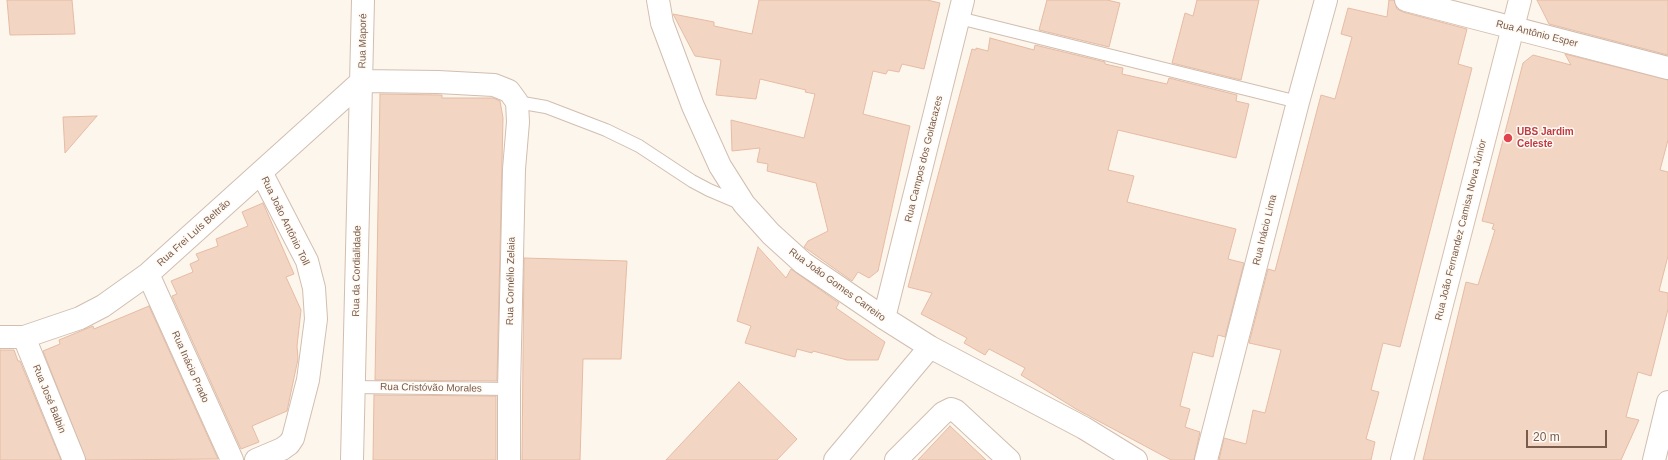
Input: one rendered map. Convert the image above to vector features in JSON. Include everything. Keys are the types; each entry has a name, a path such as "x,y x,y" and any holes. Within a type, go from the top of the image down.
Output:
{"street":[{"name":"Rua Maporé","path":"362,81 363,0"},
{"name":"Rua João Gomes Carreiro","path":"658,0 662,23 693,106 720,166 744,204 771,234 803,262 884,318 930,347 1084,428 1136,460"},
{"name":"Rua Inácio Lima","path":"1206,460 1298,102 1326,0"},
{"name":"Rua Antônio Esper","path":"1406,0 1668,68"},
{"name":"Rua João Fernandez Camisa Nova Júnior","path":"1402,460 1520,0"},
{"name":"Rua Campos dos Goitacazes","path":"884,318 961,9"},
{"path":"362,81 438,82 494,85 510,91 517,102"},
{"name":"Rua Frei Luís Beltrão","path":"0,337 24,337 80,318 103,306 148,274 362,81"},
{"name":"Rua da Cordialidade","path":"352,460 362,81"},
{"name":"Rua Cornélio Zelaia","path":"509,460 509,389 514,169 518,122 517,102"},
{"name":"Rua João Antônio Toll","path":"256,460 282,449 293,438 308,380 316,319 314,288 307,261 261,172"},
{"name":"Rua Inácio Prado","path":"148,274 232,460"},
{"name":"Rua José Balbin","path":"24,337 74,460"},
{"path":"835,460 930,347"},
{"path":"1655,460 1668,402"},
{"path":"896,460 943,413 951,409 956,411 1009,460"},
{"path":"1655,460 1668,449"}],"lane":[{"path":"961,9 1298,102"},
{"path":"517,102 546,107 606,130 639,146 692,181 709,190 744,204"},
{"name":"Rua Cristóvão Morales","path":"354,387 509,389"}],"building":[{"path":"7,0 72,0 75,34 10,35"},
{"path":"759,0 927,0 940,3 924,69 902,64 899,72 888,70 886,74 873,71 863,114 910,126 878,271 869,278 858,272 852,281 804,247 808,241 828,231 816,183 767,171 768,164 757,162 760,148 732,151 731,120 804,138 815,94 805,92 806,90 760,79 756,99 716,95 721,60 695,56 673,14 714,22 714,26 752,34"},
{"path":"1047,0 1107,0 1120,3 1109,47 1039,30"},
{"path":"1197,0 1259,0 1241,80 1172,63 1185,13 1193,16"},
{"path":"1389,0 1394,0 1397,9 1403,12 1467,29 1458,64 1472,68 1400,347 1383,343 1371,390 1379,392 1366,439 1375,442 1371,460 1219,460 1224,438 1246,444 1253,410 1265,413 1281,350 1249,343 1268,269 1275,271 1321,95 1335,99 1352,37 1341,34 1348,8 1387,17"},
{"path":"1537,0 1668,0 1668,55 1549,24"},
{"path":"990,38 1034,50 1035,45 1105,62 1105,64 1123,68 1122,74 1167,84 1169,78 1237,95 1236,101 1249,104 1236,158 1118,130 1108,170 1134,176 1127,202 1236,229 1228,259 1244,263 1225,337 1218,335 1213,357 1193,352 1180,406 1190,409 1185,427 1200,432 1194,460 1171,460 1076,409 1021,375 1025,368 989,349 985,355 964,343 967,338 921,314 932,293 908,287 972,49 976,50 976,48 988,51"},
{"path":"1565,54 1668,80 1668,140 1660,170 1668,172 1668,256 1659,291 1668,293 1668,309 1651,376 1638,372 1626,417 1639,420 1621,460 1423,460 1466,282 1478,285 1495,230 1492,229 1494,224 1482,221 1523,63 1533,55 1571,65"},
{"path":"380,94 442,95 442,98 493,98 500,101 503,118 497,381 375,380"},
{"path":"97,116 65,153 63,117"},
{"path":"263,203 294,274 286,277 301,310 297,346 298,359 287,411 252,426 259,442 241,449 172,296 177,294 171,281 193,272 190,264 199,260 196,254 218,246 216,239 248,226 242,212"},
{"path":"758,247 786,278 791,269 839,303 836,308 885,342 878,360 847,360 813,351 812,353 797,349 795,357 745,343 751,326 737,321"},
{"path":"524,258 627,261 621,359 583,359 580,460 522,460"},
{"path":"149,306 218,459 86,460 43,351 60,344 59,340 93,326 94,329"},
{"path":"0,350 14,350 61,460 0,460"},
{"path":"739,382 797,439 777,460 666,460"},
{"path":"374,395 496,396 496,460 373,460"},
{"path":"950,426 986,460 918,460"}],"place":[{"name":"UBS Jardim Celeste","path":"1508,138"}]}
